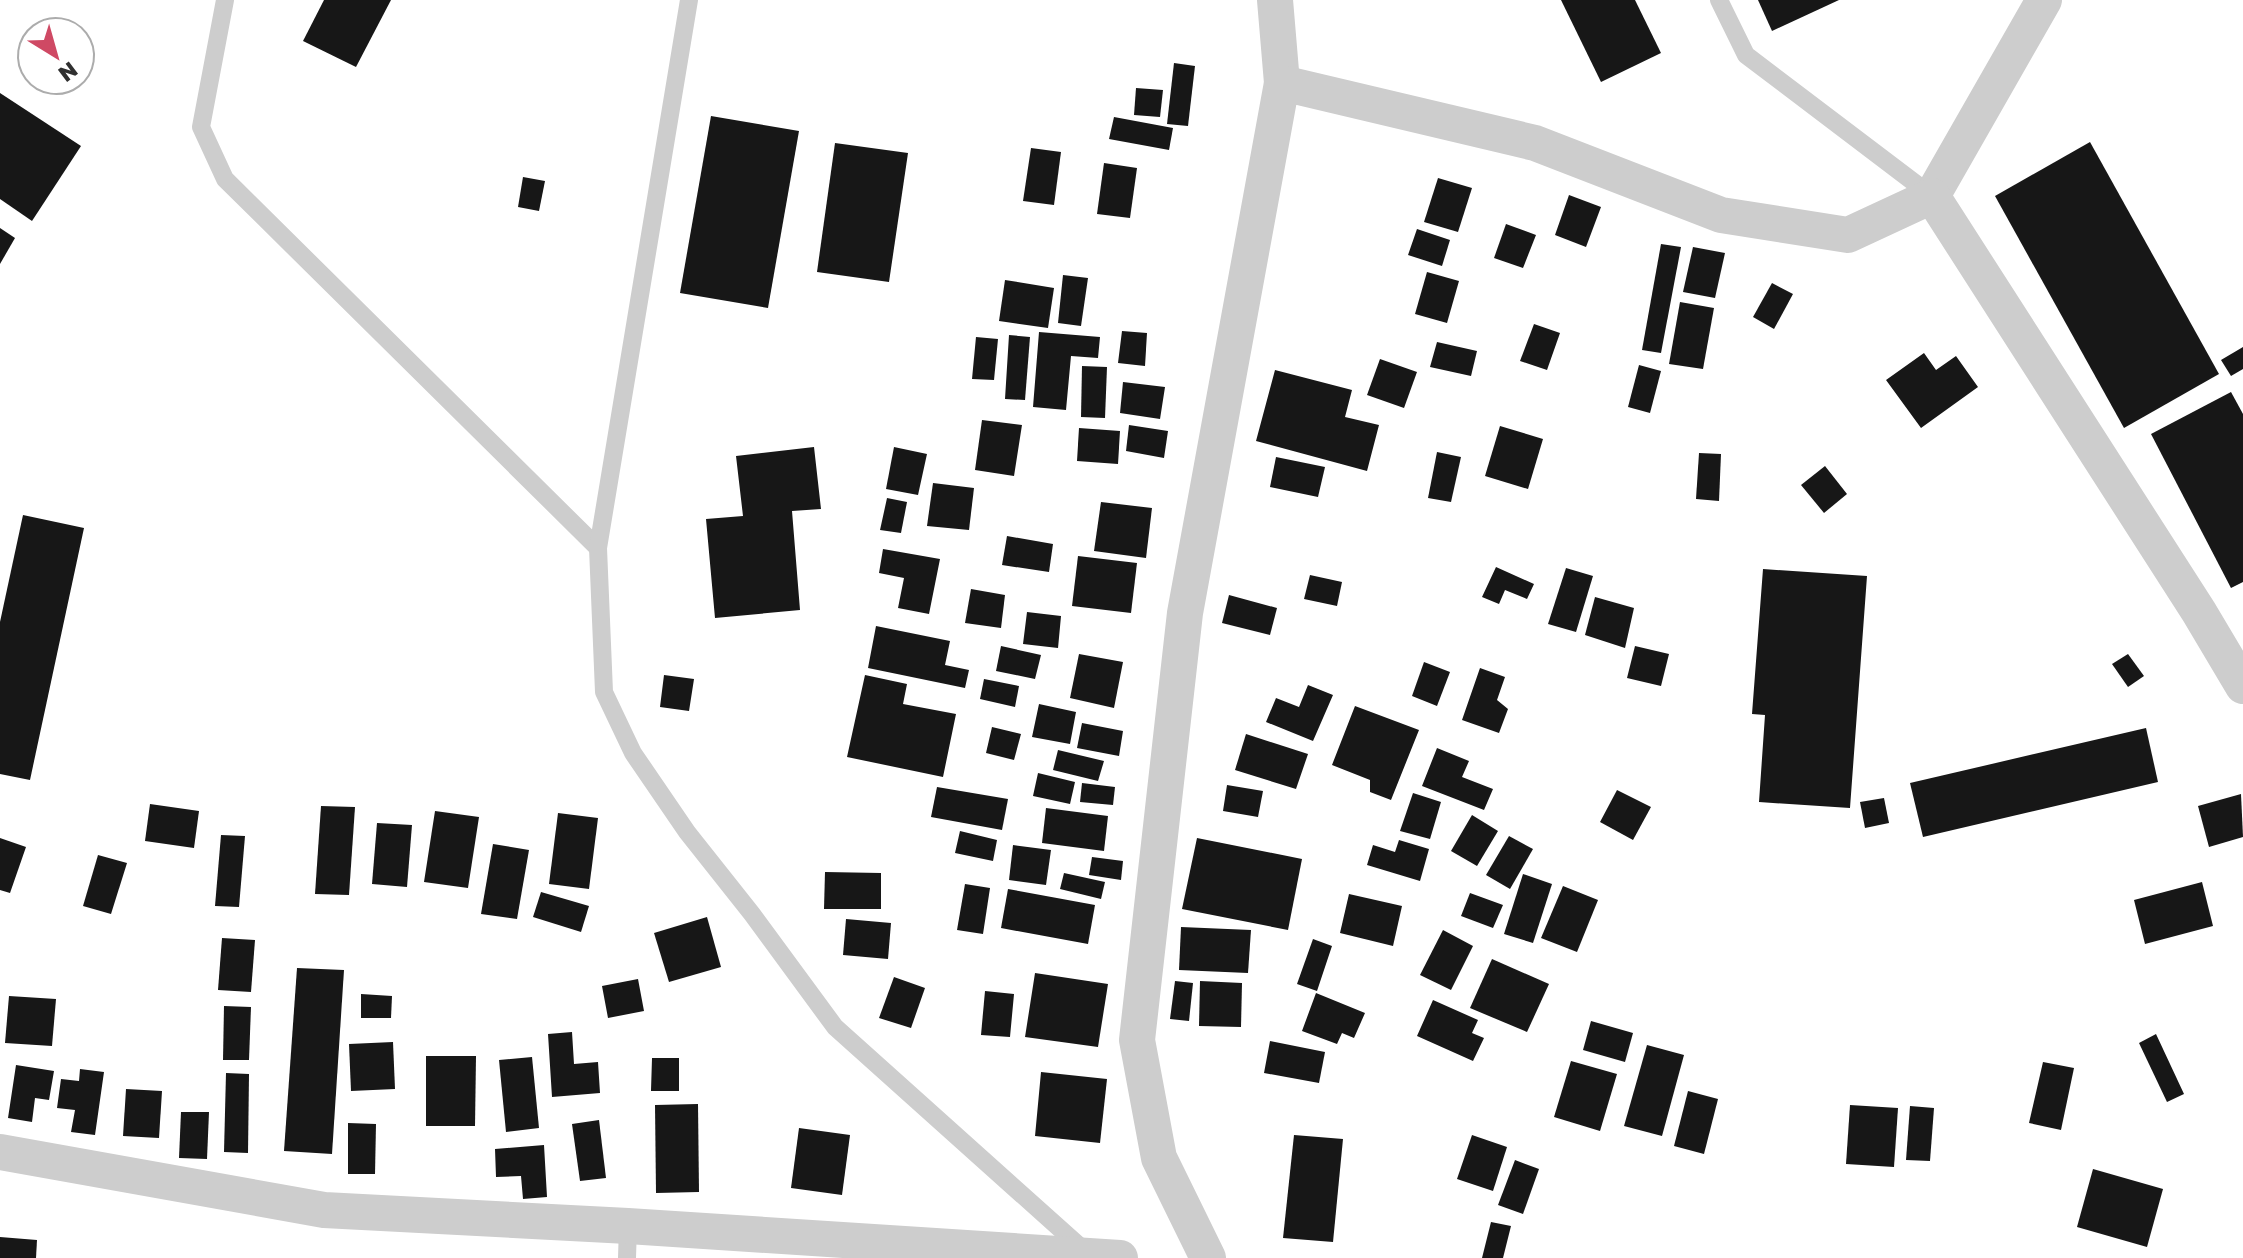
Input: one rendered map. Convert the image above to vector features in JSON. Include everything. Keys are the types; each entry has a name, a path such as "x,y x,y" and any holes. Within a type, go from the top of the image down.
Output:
{"street":[{"path":"1208,1258 1159,1158 1137,1040 1185,613 1282,83 1275,0"},
{"path":"1282,83 1535,143 1721,215 1848,235 1932,196 2044,0"},
{"path":"1932,196 2243,686"},
{"path":"0,1152 324,1210 628,1242 1105,1256"}],"lane":[{"path":"225,0 201,127 225,179 598,548"},
{"path":"689,0 598,548 604,692 633,753 687,832 835,1027 1105,1256"},
{"path":"1719,0 1746,55 1932,196"}],"building":[{"path":"324,0 391,0 356,67 303,41"},
{"path":"1561,0 1635,0 1661,53 1601,82"},
{"path":"1758,0 1839,0 1772,31"},
{"path":"1174,63 1195,66 1188,126 1167,124"},
{"path":"1136,88 1163,90 1160,117 1134,115"},
{"path":"0,93 81,146 32,221 0,199"},
{"path":"711,116 799,131 768,308 680,293"},
{"path":"1114,117 1173,128 1169,150 1109,139"},
{"path":"2090,142 2219,374 2124,428 1995,196"},
{"path":"835,143 908,153 889,282 817,272"},
{"path":"1031,148 1061,152 1054,205 1023,201"},
{"path":"1104,163 1137,168 1130,218 1097,214"},
{"path":"523,177 545,181 539,211 518,207"},
{"path":"1438,178 1472,188 1458,232 1424,222"},
{"path":"1569,195 1601,207 1586,247 1555,235"},
{"path":"1506,224 1536,235 1523,268 1494,258"},
{"path":"0,228 15,238 0,264"},
{"path":"1417,229 1450,240 1442,266 1408,255"},
{"path":"1661,244 1681,247 1661,353 1642,350"},
{"path":"1693,247 1725,253 1715,298 1683,292"},
{"path":"1427,272 1459,281 1447,323 1415,314"},
{"path":"1063,275 1088,278 1081,326 1058,323"},
{"path":"1005,280 1054,288 1048,328 999,321"},
{"path":"1772,283 1793,294 1774,329 1753,317"},
{"path":"1680,302 1714,308 1703,369 1669,364"},
{"path":"1534,324 1560,333 1547,370 1520,361"},
{"path":"1122,331 1147,333 1145,366 1118,363"},
{"path":"1039,332 1100,337 1098,358 1071,356 1066,410 1033,407"},
{"path":"1009,335 1030,337 1025,400 1005,399"},
{"path":"976,337 998,339 994,380 972,379"},
{"path":"1437,342 1477,351 1471,376 1430,367"},
{"path":"2243,347 2243,369 2231,376 2221,360"},
{"path":"1924,353 1936,370 1956,356 1978,387 1921,428 1886,380"},
{"path":"1380,359 1417,372 1404,408 1367,395"},
{"path":"1639,365 1661,371 1650,413 1628,407"},
{"path":"1082,366 1107,367 1105,418 1081,417"},
{"path":"1275,370 1352,390 1345,417 1379,425 1367,471 1256,441"},
{"path":"1123,382 1165,387 1160,419 1120,413"},
{"path":"2231,392 2243,414 2243,582 2231,588 2151,434"},
{"path":"982,420 1022,425 1014,476 975,470"},
{"path":"1129,425 1168,431 1164,458 1126,451"},
{"path":"1500,426 1543,439 1528,489 1485,476"},
{"path":"1079,428 1120,431 1118,464 1077,461"},
{"path":"814,447 821,509 792,511 800,610 715,618 706,519 743,516 736,456"},
{"path":"894,447 927,454 918,495 886,489"},
{"path":"1437,452 1461,457 1451,502 1428,498"},
{"path":"1699,453 1721,454 1719,501 1696,499"},
{"path":"1276,457 1325,467 1318,497 1270,487"},
{"path":"1825,466 1847,494 1824,513 1801,485"},
{"path":"933,483 974,488 969,530 927,526"},
{"path":"887,498 907,502 901,533 880,530"},
{"path":"1101,502 1152,508 1146,558 1094,551"},
{"path":"23,515 84,528 30,780 0,774 0,622"},
{"path":"1007,536 1053,544 1049,572 1002,565"},
{"path":"883,549 940,559 929,614 898,608 904,578 879,573"},
{"path":"1078,556 1137,563 1131,613 1072,606"},
{"path":"1496,567 1534,584 1527,599 1505,590 1499,604 1482,597"},
{"path":"1566,568 1593,576 1576,632 1548,624"},
{"path":"1763,569 1867,576 1850,808 1759,802 1765,715 1752,714"},
{"path":"1310,575 1342,582 1337,606 1304,599"},
{"path":"971,589 1005,595 1001,628 965,623"},
{"path":"1229,595 1277,608 1270,635 1222,623"},
{"path":"1595,597 1634,608 1625,648 1585,635"},
{"path":"1027,612 1061,616 1058,648 1023,644"},
{"path":"876,626 950,641 945,665 969,670 965,688 868,668"},
{"path":"1001,646 1041,655 1035,679 996,671"},
{"path":"1635,646 1669,654 1661,686 1627,678"},
{"path":"1079,654 1123,662 1114,708 1070,698"},
{"path":"2128,654 2144,676 2128,687 2112,664"},
{"path":"1424,662 1450,672 1437,706 1412,696"},
{"path":"1480,668 1505,677 1497,700 1508,709 1499,733 1462,720"},
{"path":"664,675 694,679 689,711 660,707"},
{"path":"865,675 907,684 903,704 956,714 943,777 847,757"},
{"path":"984,679 1019,686 1015,707 980,699"},
{"path":"1308,685 1333,695 1313,741 1266,722 1276,698 1299,707"},
{"path":"1039,704 1076,712 1070,744 1032,737"},
{"path":"1355,706 1419,730 1391,800 1370,792 1370,780 1332,765"},
{"path":"1082,723 1123,731 1119,756 1077,748"},
{"path":"992,727 1021,734 1014,760 986,753"},
{"path":"2146,728 2158,782 1923,837 1910,783"},
{"path":"1246,734 1308,754 1296,789 1235,770"},
{"path":"1437,748 1469,761 1462,777 1493,789 1484,810 1422,786"},
{"path":"1058,750 1104,761 1098,781 1053,770"},
{"path":"1038,773 1075,782 1070,804 1033,796"},
{"path":"1082,783 1115,787 1113,805 1080,802"},
{"path":"1227,785 1263,791 1258,817 1223,811"},
{"path":"937,787 1008,799 1002,830 931,817"},
{"path":"1617,790 1651,807 1633,840 1600,822"},
{"path":"1413,793 1441,802 1430,839 1400,831"},
{"path":"2241,794 2243,837 2209,847 2198,806"},
{"path":"1884,798 1889,823 1865,828 1860,802"},
{"path":"150,804 199,811 194,848 145,841"},
{"path":"321,806 355,807 349,895 315,894"},
{"path":"1046,808 1108,816 1104,851 1042,843"},
{"path":"435,811 479,817 468,888 424,882"},
{"path":"558,813 598,818 589,889 549,884"},
{"path":"1472,815 1498,831 1477,866 1451,851"},
{"path":"377,823 412,825 407,887 372,884"},
{"path":"960,831 997,840 993,861 955,853"},
{"path":"221,835 245,836 239,907 215,906"},
{"path":"1509,836 1533,849 1510,889 1486,875"},
{"path":"0,838 26,847 10,893 0,890"},
{"path":"1197,838 1302,859 1288,930 1182,909"},
{"path":"1399,840 1429,849 1420,881 1367,865 1373,845 1395,852"},
{"path":"493,844 529,850 517,919 481,914"},
{"path":"1013,845 1051,850 1046,885 1009,880"},
{"path":"98,855 127,863 111,914 83,906"},
{"path":"1092,857 1123,861 1121,880 1089,875"},
{"path":"825,872 881,873 881,909 824,909"},
{"path":"1064,873 1105,882 1101,899 1060,889"},
{"path":"1523,874 1552,884 1533,943 1504,934"},
{"path":"2202,882 2213,926 2145,944 2134,900"},
{"path":"965,884 990,888 983,934 957,930"},
{"path":"1563,886 1598,900 1577,952 1541,938"},
{"path":"1008,889 1095,905 1088,944 1001,928"},
{"path":"541,892 589,906 581,932 533,917"},
{"path":"1470,893 1503,905 1493,928 1461,916"},
{"path":"1349,894 1402,906 1393,946 1340,933"},
{"path":"707,917 721,967 669,982 654,933"},
{"path":"846,919 891,923 888,959 843,955"},
{"path":"1181,927 1251,930 1248,973 1179,970"},
{"path":"1443,930 1473,946 1451,990 1420,975"},
{"path":"222,938 255,940 251,992 218,990"},
{"path":"1313,939 1332,946 1317,991 1297,984"},
{"path":"1492,959 1549,984 1527,1032 1470,1008"},
{"path":"297,968 344,970 332,1154 284,1151"},
{"path":"1035,973 1108,984 1098,1047 1025,1037"},
{"path":"894,977 925,988 911,1028 879,1018"},
{"path":"638,979 644,1011 608,1018 602,986"},
{"path":"1175,981 1193,983 1189,1021 1170,1019"},
{"path":"1200,981 1242,983 1241,1027 1199,1026"},
{"path":"985,991 1014,994 1010,1037 981,1035"},
{"path":"1316,993 1365,1013 1354,1038 1342,1033 1337,1044 1302,1031"},
{"path":"361,994 392,996 391,1018 361,1018"},
{"path":"9,996 56,999 52,1046 5,1043"},
{"path":"1433,1000 1478,1020 1472,1033 1484,1038 1473,1061 1417,1036"},
{"path":"224,1006 251,1007 249,1060 223,1060"},
{"path":"1591,1021 1633,1033 1625,1062 1583,1050"},
{"path":"572,1032 574,1064 598,1062 600,1093 552,1097 548,1034"},
{"path":"2156,1034 2184,1094 2167,1102 2139,1043"},
{"path":"1270,1041 1325,1052 1319,1083 1264,1073"},
{"path":"393,1042 395,1089 351,1091 349,1044"},
{"path":"1647,1045 1684,1055 1662,1136 1624,1126"},
{"path":"426,1056 476,1056 475,1126 426,1126"},
{"path":"532,1057 539,1128 506,1132 499,1060"},
{"path":"652,1058 679,1058 679,1091 651,1091"},
{"path":"1571,1061 1617,1074 1600,1131 1554,1117"},
{"path":"2043,1062 2074,1068 2061,1130 2029,1123"},
{"path":"16,1065 54,1071 49,1100 35,1098 32,1122 8,1118"},
{"path":"80,1069 104,1072 95,1135 71,1132 75,1110 57,1108 61,1079 79,1081"},
{"path":"1041,1072 1107,1079 1100,1143 1035,1136"},
{"path":"226,1073 249,1074 248,1153 224,1152"},
{"path":"126,1089 162,1091 159,1138 123,1136"},
{"path":"1688,1091 1718,1099 1704,1154 1674,1146"},
{"path":"698,1104 699,1192 656,1193 655,1105"},
{"path":"1850,1105 1898,1108 1894,1167 1846,1164"},
{"path":"1910,1106 1934,1108 1930,1161 1906,1160"},
{"path":"181,1112 209,1112 207,1159 179,1158"},
{"path":"599,1120 606,1178 580,1181 572,1124"},
{"path":"348,1123 376,1124 375,1174 348,1174"},
{"path":"799,1128 850,1135 842,1195 791,1188"},
{"path":"1294,1135 1343,1139 1333,1242 1283,1238"},
{"path":"1472,1135 1507,1147 1493,1191 1457,1179"},
{"path":"544,1145 547,1197 523,1199 521,1176 496,1177 495,1149"},
{"path":"1515,1160 1539,1169 1523,1214 1498,1205"},
{"path":"2093,1169 2163,1189 2147,1247 2077,1227"},
{"path":"1491,1222 1511,1226 1503,1258 1482,1258"},
{"path":"0,1237 37,1240 36,1258 0,1258"}]}
